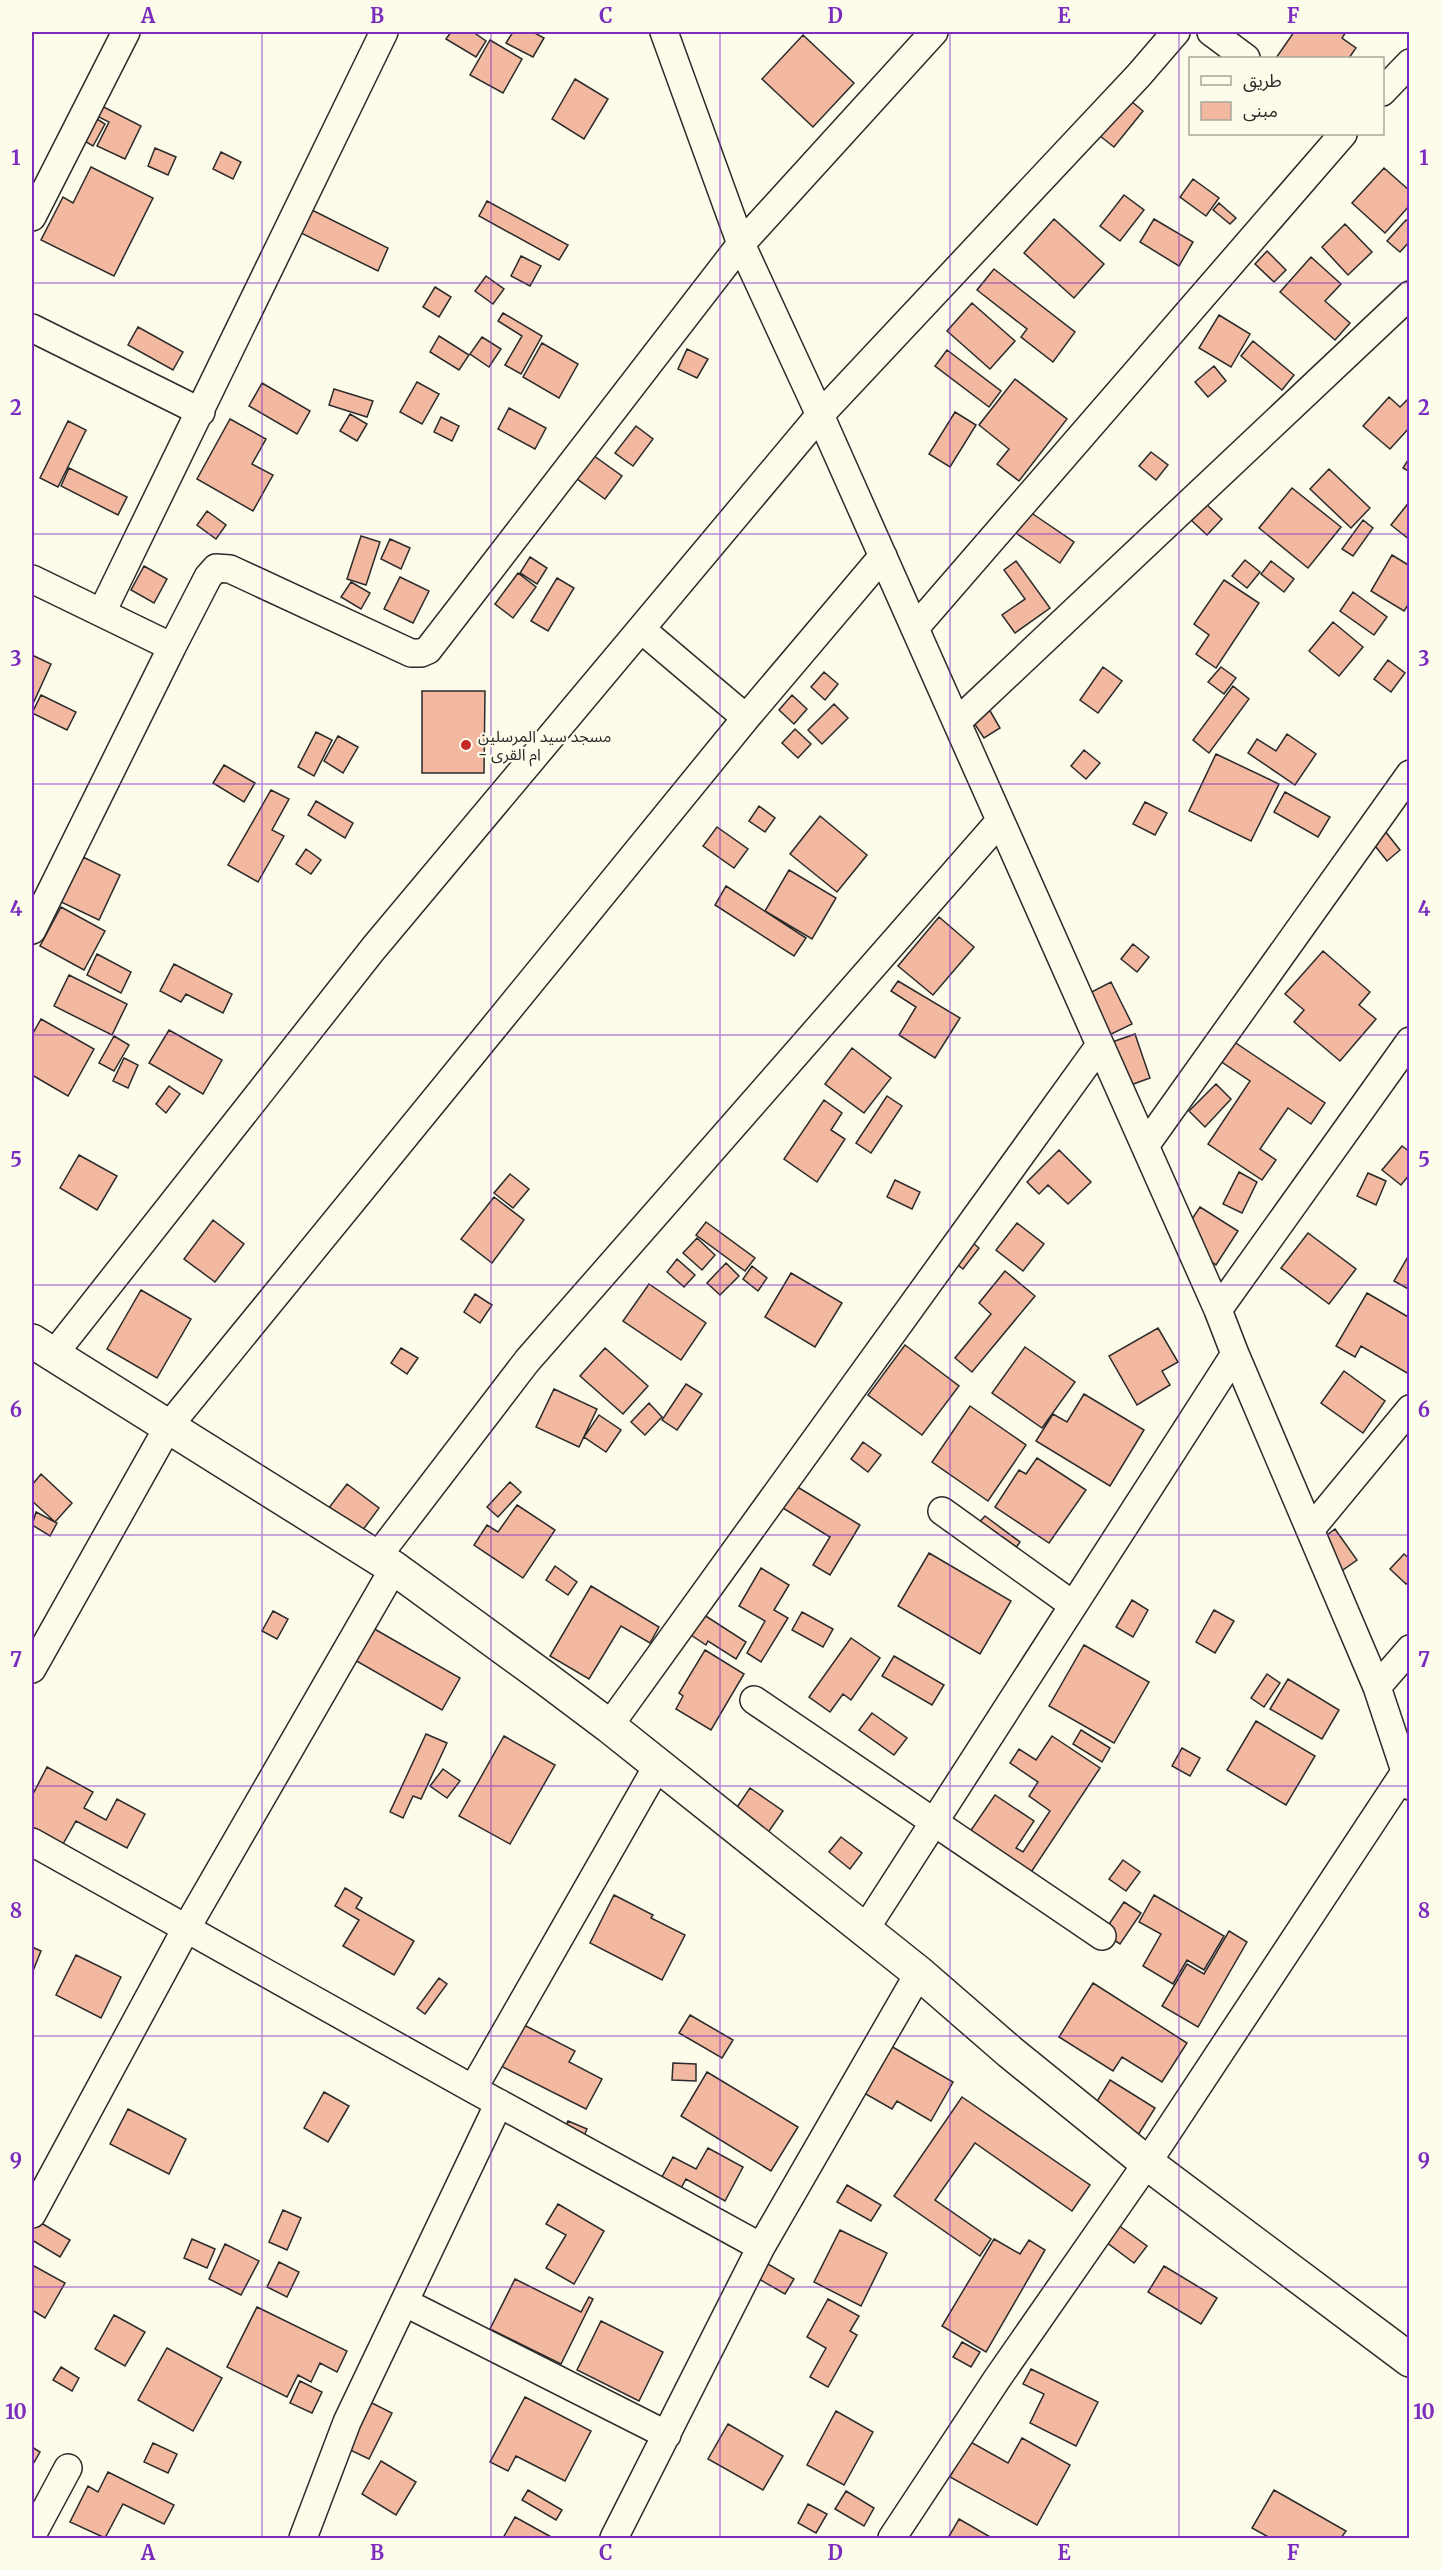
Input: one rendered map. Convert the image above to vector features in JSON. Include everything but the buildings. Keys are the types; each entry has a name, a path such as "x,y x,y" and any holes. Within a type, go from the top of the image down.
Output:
{"street":[{"path":"32,217 126,32"},
{"path":"102,612 384,32"},
{"path":"664,32 741,244 820,415 1218,1310 1377,1687 1407,1779 1147,2163 997,2379 892,2538"},
{"path":"32,930 172,648 208,578 216,568 230,569 411,653 428,650 741,244 934,32"},
{"path":"1176,32 1139,75 820,415 43,1348 385,1563 609,1726 864,1931 920,1973 1010,2052 1147,2163 1410,2360"},
{"path":"1211,32 1245,57"},
{"path":"1384,91 1410,63"},
{"path":"915,628 1342,135"},
{"path":"957,723 1410,295"},
{"path":"32,328 201,412"},
{"path":"32,1669 168,1427 746,718 883,556"},
{"path":"32,579 172,648"},
{"path":"641,628 746,718"},
{"path":"1145,1146 1410,774"},
{"path":"32,2214 385,1563 476,1425 534,1353 1000,821"},
{"path":"1218,1310 1410,1041"},
{"path":"609,1726 1100,1045"},
{"path":"864,1931 1235,1354"},
{"path":"1310,1530 1410,1409"},
{"path":"942,1511 1073,1605"},
{"path":"1377,1687 1410,1649"},
{"path":"754,1700 1102,1936"},
{"path":"473,2090 658,1766"},
{"path":"32,1842 473,2090 761,2247"},
{"path":"614,2538 761,2247 920,1973"},
{"path":"303,2538 347,2422 500,2103"},
{"path":"404,2302 667,2435"},
{"path":"32,2535 68,2468"}],"place":[{"name":"مسجد سيد المرسلين - ام القرى","path":"466,745"}]}
